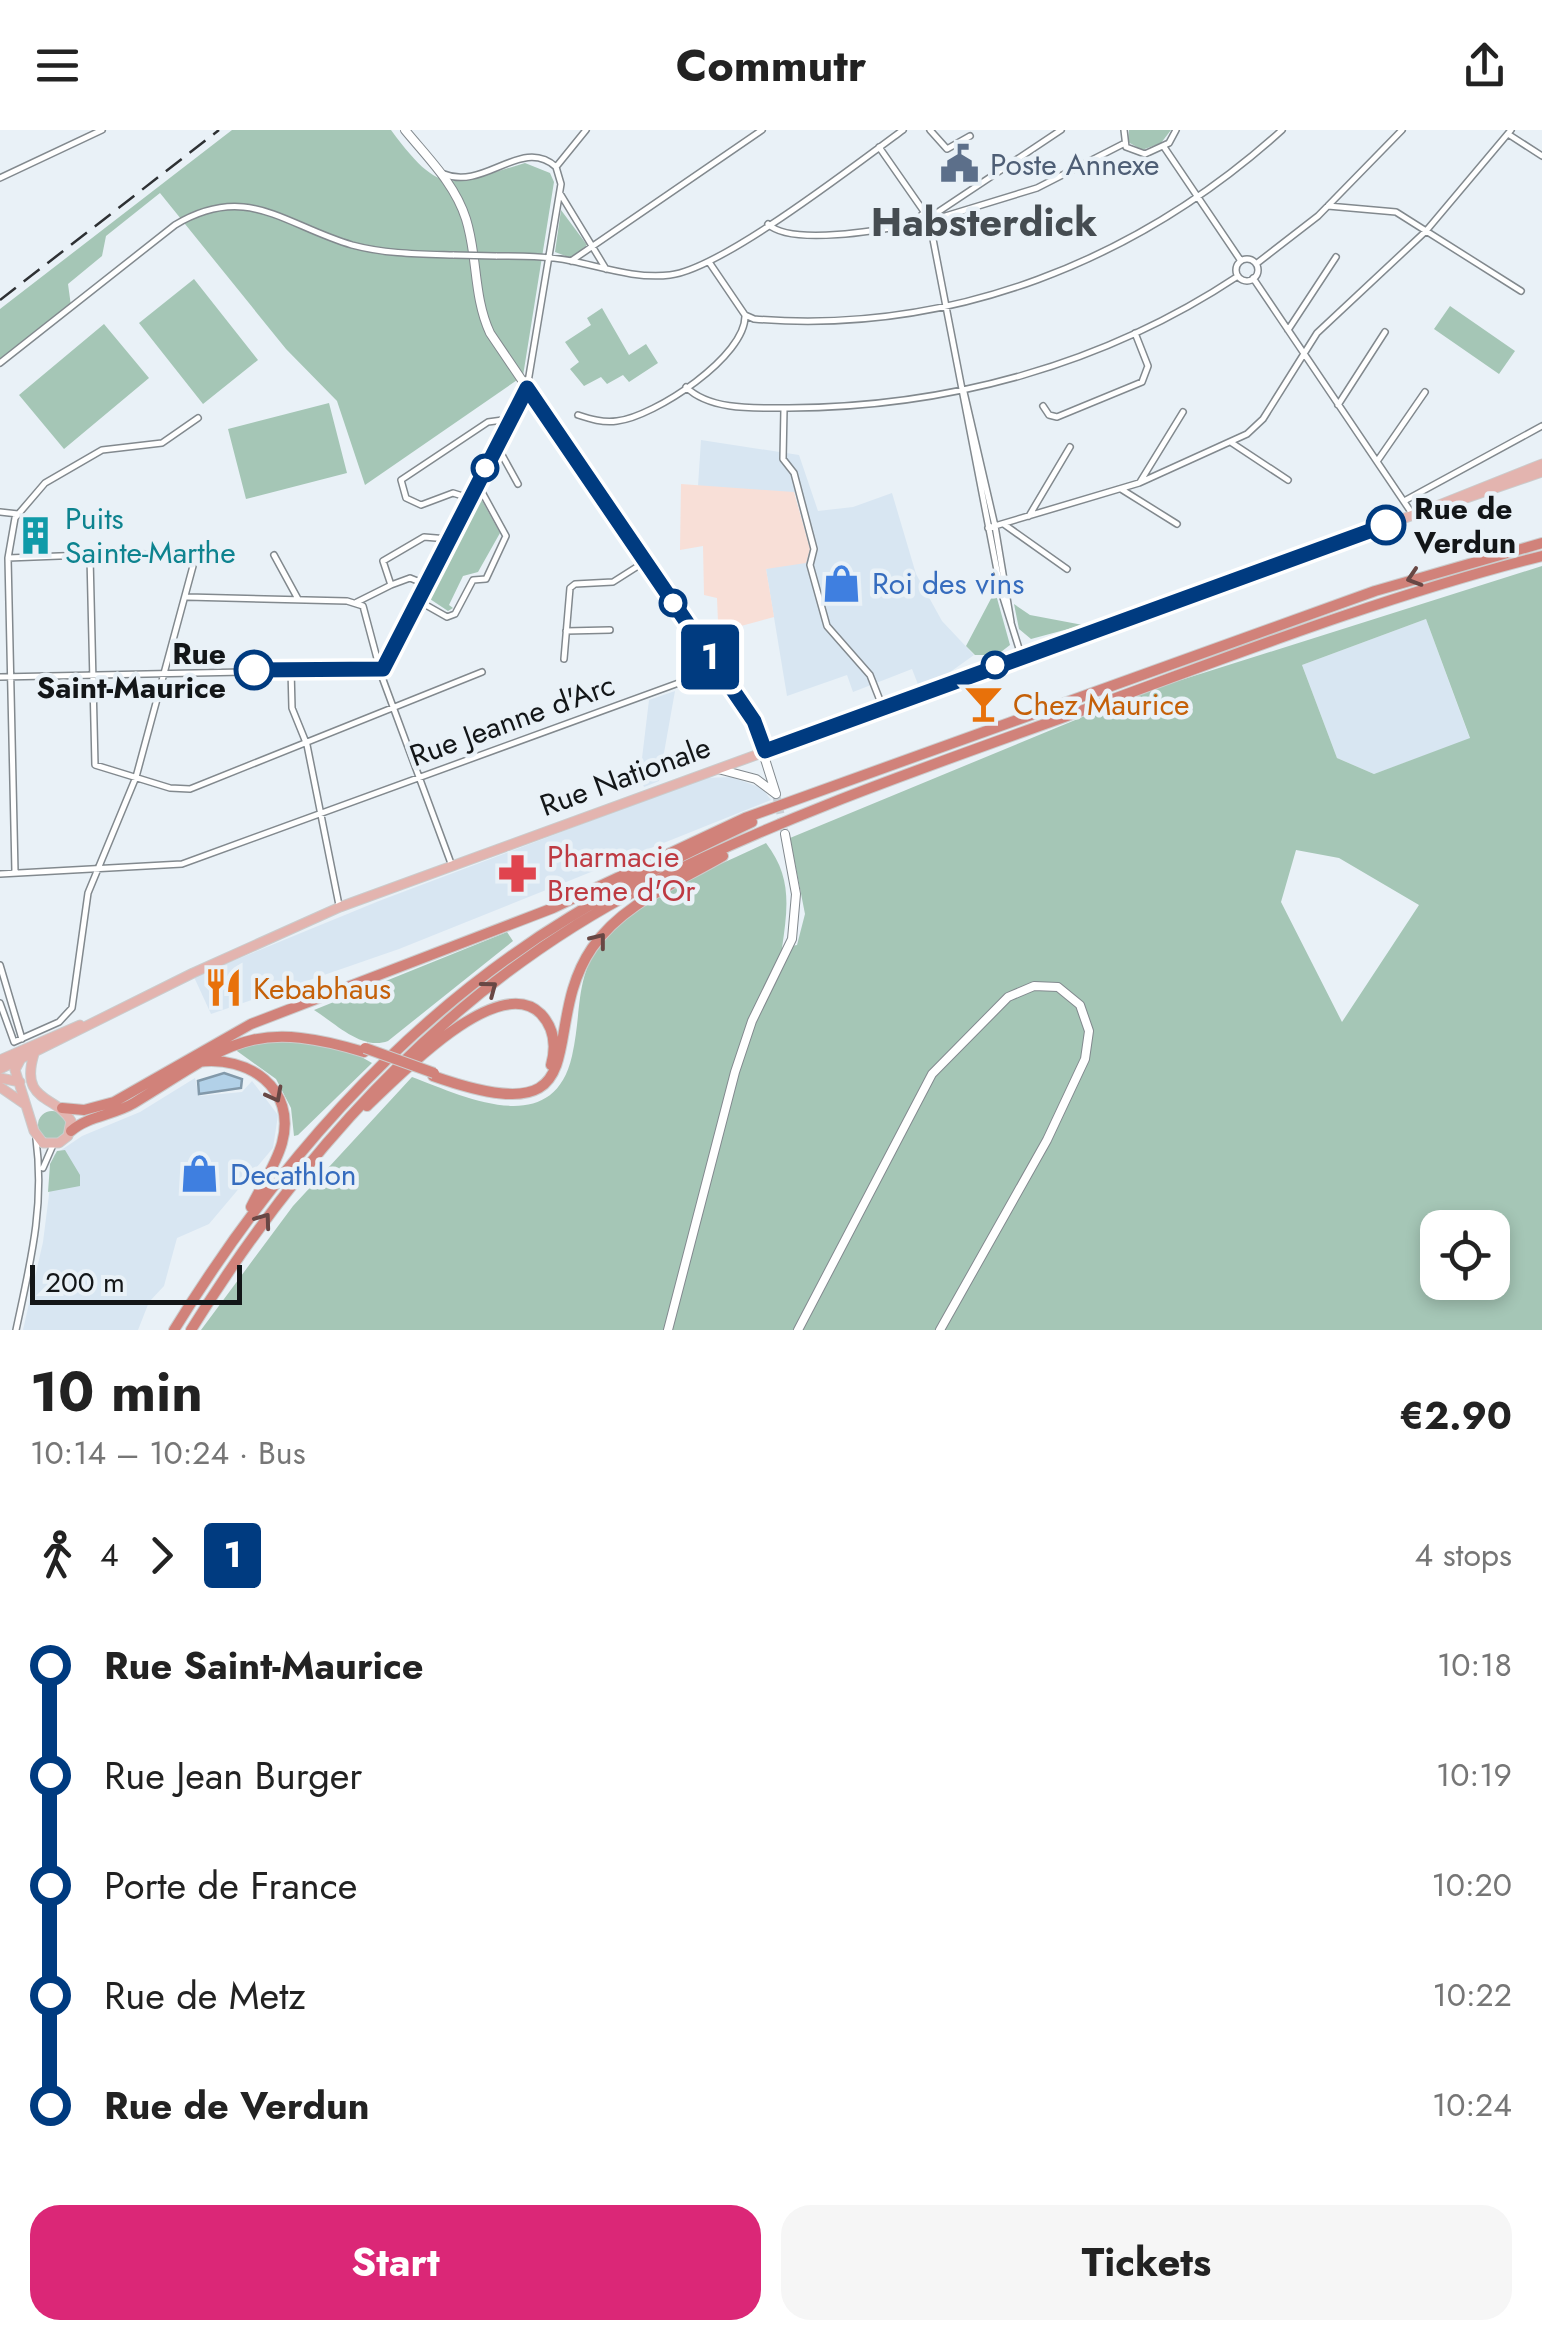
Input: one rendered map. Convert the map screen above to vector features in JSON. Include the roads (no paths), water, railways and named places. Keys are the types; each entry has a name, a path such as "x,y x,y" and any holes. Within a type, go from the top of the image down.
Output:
{"highway":[{"path":"56,1107 84,1110 114,1102 214,1042 553,908 746,818 1376,591 1542,543"},
{"path":"191,1330 261,1224 339,1128 428,1037 510,972 643,887 765,830 1381,602 1542,556"},
{"path":"244,1222 358,1088 420,1029 502,963 638,876 817,795"},
{"path":"214,1042 290,1031 364,1050 494,1094 512,1096 540,1086 560,1058 578,980 600,936 633,908 765,830"},
{"path":"339,1128 427,1052 500,1003 533,1008 554,1036 547,1072 523,1089 495,1090 433,1074"},
{"path":"71,1131 133,1104 222,1047 274,1035 364,1050"},
{"path":"174,1330 244,1222 282,1144 283,1108 270,1084 245,1065 192,1063"}],"main road":[{"path":"405,130 441,173 467,222 483,318 754,721 776,794 756,780 718,769"},
{"name":"Rue Nationale","path":"1424,511 1542,464"},
{"name":"Rue Nationale","path":"0,1060 340,907 1021,655 1542,472"},
{"path":"668,1330 735,1072 752,1021 792,938 796,894 785,834"},
{"path":"798,1330 932,1074 1008,997 1034,986 1058,987 1080,1005 1089,1031 1085,1058 1048,1140 940,1330"},
{"path":"0,1078 18,1082 36,1090 71,1120 71,1131 64,1141 53,1145 36,1136 34,1120 18,1082 22,1050"},
{"path":"22,1050 36,1090"},
{"name":"Rue Nationale","path":"0,1069 22,1050"},
{"path":"0,1087 27,1106"},
{"path":"34,1120 56,1107"}],"street":[{"path":"0,178 102,130"},
{"path":"556,168 586,130"},
{"path":"572,261 762,130"},
{"path":"0,363 194,214 247,206 296,221 329,237 385,252 550,258 668,276 709,262 903,130"},
{"path":"930,130 947,149 970,136"},
{"path":"937,216 1062,130"},
{"path":"1123,144 1124,130"},
{"path":"1123,144 1139,154 1164,147 1176,130"},
{"path":"744,312 836,321 948,306 1022,286 1083,262 1198,198 1282,130"},
{"path":"1402,130 1328,206 1256,264 1254,278 1413,515"},
{"path":"992,527 1121,490 1232,443 1256,428 1332,315 1426,231 1510,132 1542,156"},
{"path":"879,148 925,214 937,216 1037,188 1123,144"},
{"path":"1164,147 1241,260 1256,264"},
{"path":"383,669 527,388 562,176 544,158 524,157 470,180 441,173"},
{"path":"560,194 606,269"},
{"path":"1328,206 1384,208 1521,292"},
{"path":"768,224 780,234 824,234 919,223 925,214"},
{"path":"932,234 939,228 937,216"},
{"path":"919,223 923,232 932,234"},
{"path":"932,234 1021,655"},
{"path":"1288,330 1336,258"},
{"path":"1238,276 1241,260"},
{"path":"578,415 600,421 628,419 686,387 729,351 745,324 744,312 709,262"},
{"path":"686,387 715,402 784,408 862,406 964,392 1063,363 1135,333 1238,276 1254,278"},
{"path":"1338,404 1385,332"},
{"path":"1043,406 1049,416 1057,417 1142,382 1148,366 1135,333"},
{"path":"1378,460 1424,392"},
{"path":"784,408 783,459 794,474 814,549 810,565 828,626 870,675 883,708"},
{"path":"1139,483 1183,412"},
{"path":"15,873 8,558 18,514 45,483 85,458 114,448 152,447 198,418"},
{"path":"469,498 453,493 421,505 406,498 401,480 488,422 510,419"},
{"path":"1406,500 1542,426"},
{"path":"1232,443 1288,480"},
{"path":"1029,517 1070,447"},
{"path":"494,450 502,455 518,484"},
{"path":"417,600 447,616 455,614 472,580 486,578 506,536 477,483"},
{"path":"1121,490 1177,524"},
{"path":"0,512 18,514"},
{"path":"1004,524 1066,569"},
{"path":"391,585 383,561 424,536 448,539"},
{"path":"8,558 136,553 216,560"},
{"path":"274,555 298,599"},
{"path":"90,556 96,764 136,777 190,790 392,705 482,672"},
{"path":"22,1050 72,1008 84,908 136,777 186,596 192,560"},
{"path":"564,659 568,591 573,585 613,582 646,561"},
{"path":"186,596 356,602 410,578 425,584"},
{"path":"356,602 368,613 374,654 383,669 392,705 452,866"},
{"path":"566,631 604,634 610,630"},
{"path":"0,676 383,669"},
{"name":"Rue Jeanne d'Arc","path":"0,874 182,864 719,669"},
{"path":"291,670 292,708 306,741 340,907"},
{"path":"0,965 22,1050"},
{"path":"0,1002 22,1050"},
{"path":"16,1330 38,1230 42,1171 36,1136"},
{"path":"42,1171 53,1145"}],"water":[{"path":"224,1073 242,1079 241,1088 199,1094 198,1081"}],"tunnel":[{"path":"776,794 785,834"}],"railway":[{"path":"0,300 219,130"}],"place":[{"name":"Poste Annexe","path":"960,164"},
{"name":"Rue de Verdun","path":"1386,525"},
{"name":"Puits Sainte-Marthe","path":"35,535"},
{"name":"Roi des vins","path":"842,583"},
{"name":"Rue Saint-Maurice","path":"254,670"},
{"name":"Chez Maurice","path":"983,704"},
{"name":"Pharmacie Breme d'Or","path":"517,873"},
{"name":"Kebabhaus","path":"223,988"},
{"name":"Decathlon","path":"200,1174"}],"district":[{"name":"Habsterdick","path":"984,222"}]}
